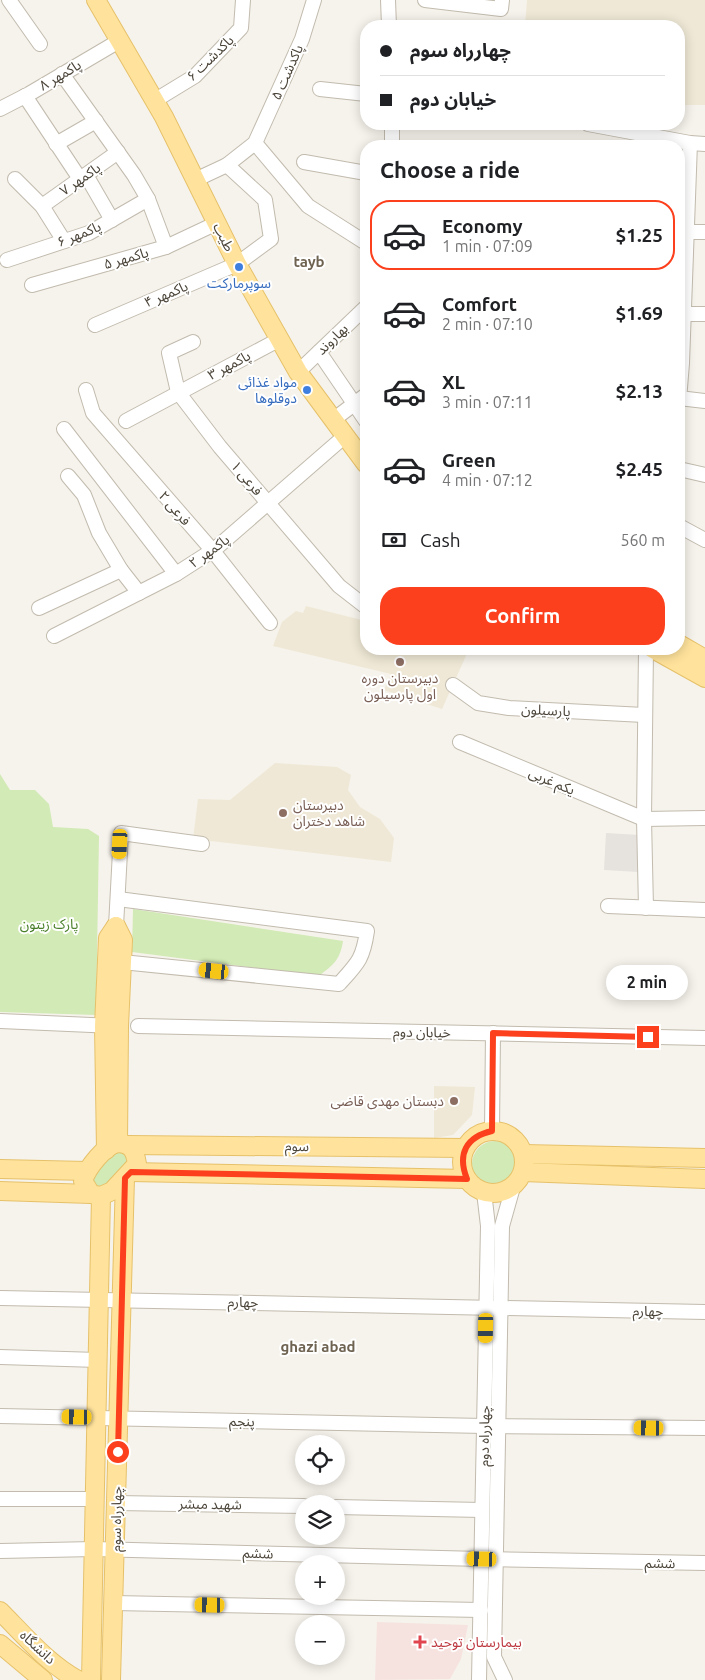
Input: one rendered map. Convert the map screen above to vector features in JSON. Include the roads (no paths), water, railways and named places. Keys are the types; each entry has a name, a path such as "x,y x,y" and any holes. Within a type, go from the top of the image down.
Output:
{"main road":[{"name":"طیب","path":"96,0 154,101 237,264 298,372 360,456"},
{"path":"685,647 705,659"},
{"path":"664,655 705,678"},
{"path":"0,1169 87,1171 117,1146 108,938 116,926 123,940 122,962 112,1026"},
{"path":"492,1131 503,1132 512,1137 520,1145 525,1163 519,1180 513,1187 495,1194 484,1192 474,1187 467,1179 463,1169 462,1158 472,1139 481,1133 492,1131"},
{"name":"سوم","path":"117,1146 466,1148"},
{"name":"چهارراه سوم","path":"111,1680 118,1418 128,1175 137,1164 135,1151 117,1146"},
{"path":"226,1146 227,1174"},
{"path":"341,1147 341,1176"},
{"path":"524,1154 705,1158"},
{"path":"662,1156 662,1176"},
{"name":"چهارراه سوم","path":"87,1171 83,1181 96,1195 99,1299 91,1680"},
{"path":"523,1172 705,1179"},
{"path":"0,1192 96,1195 112,1192 128,1175 227,1174 467,1179"},
{"name":"دانشگاه","path":"0,1611 48,1658 68,1675 78,1680"},
{"name":"دانشگاه","path":"0,1644 43,1680"}],"street":[{"path":"0,3 4,0"},
{"path":"9,0 40,44"},
{"name":"پاکدشت ۶","path":"154,101 195,76 241,28 243,0"},
{"name":"پاکدشت ۵","path":"255,143 302,39 314,0"},
{"path":"388,0 389,20"},
{"path":"425,0 501,9 502,0"},
{"name":"پاکمهر ۸","path":"0,109 119,41"},
{"path":"62,74 134,175 148,199 166,247"},
{"path":"320,89 360,93"},
{"path":"25,96 56,144 83,177 112,220"},
{"path":"56,144 96,121"},
{"path":"620,130 674,140"},
{"path":"685,142 705,144"},
{"path":"195,180 227,165 255,143 308,206 360,239"},
{"path":"685,177 690,143"},
{"name":"پاکمهر ۷","path":"42,206 118,152"},
{"path":"304,162 360,173"},
{"name":"پاکمهر ۴","path":"94,324 237,264 271,239 265,200 227,165"},
{"path":"15,179 42,206 64,241"},
{"name":"پاکمهر ۶","path":"7,260 89,232 148,199"},
{"path":"685,212 687,232 685,246"},
{"name":"پاکمهر ۵","path":"32,285 166,247 217,223"},
{"path":"687,232 705,232"},
{"path":"685,314 705,314"},
{"name":"بهاروند","path":"298,372 319,352 360,320"},
{"name":"پاکمهر ۳","path":"126,421 280,339"},
{"name":"فرعی ۱","path":"193,342 169,353 178,392 220,446 339,586 360,602"},
{"path":"319,352 360,412"},
{"name":"فرعی ۲","path":"86,390 93,413 212,551 270,623"},
{"path":"685,399 705,401"},
{"path":"333,420 360,400"},
{"path":"64,429 176,574"},
{"name":"پاکمهر ۲","path":"54,636 176,574 212,551 345,436"},
{"path":"685,470 705,475"},
{"path":"68,476 84,495 99,533 121,570 139,593"},
{"path":"685,529 705,540"},
{"path":"39,608 121,570"},
{"path":"646,655 644,819 646,908"},
{"name":"پارسیلون","path":"453,685 478,703 509,708 644,715"},
{"name":"یکم غربی","path":"460,742 644,819"},
{"path":"644,819 705,818"},
{"path":"116,926 121,833 202,844"},
{"path":"118,899 368,931 365,949 360,961 339,984 122,962"},
{"path":"608,906 705,910"},
{"path":"0,1021 112,1026"},
{"name":"خیابان دوم","path":"138,1026 705,1038"},
{"path":"492,1131 493,1033"},
{"path":"493,1308 502,1226 513,1187"},
{"path":"484,1192 493,1308 489,1560 494,1657 505,1680"},
{"name":"چهارم","path":"0,1298 705,1312"},
{"path":"0,1357 98,1360"},
{"name":"پنجم","path":"0,1416 491,1426 705,1428"},
{"name":"چهارراه دوم","path":"479,1680 480,1610 489,1560 482,1510 491,1426"},
{"path":"0,1499 95,1499"},
{"name":"شهید مبشر","path":"116,1503 295,1506"},
{"path":"345,1507 482,1510"},
{"name":"ششم","path":"0,1551 94,1549 489,1560 705,1563"},
{"path":"114,1603 480,1610"}],"place":[{"name":"سوپرمارکت","path":"239,267"},
{"name":"مواد غذائی دوقلوها","path":"307,390"},
{"name":"دبیرستان دوره اول پارسیلون","path":"400,662"},
{"name":"دبیرستان شاهد دختران","path":"283,813"},
{"name":"دبستان مهدی قاضی","path":"454,1101"},
{"name":"بیمارستان توحید","path":"420,1642"}],"district":[{"name":"tayb","path":"309,262"},
{"name":"ghazi abad","path":"318,1347"}],"park label":[{"name":"پارک زیتون","path":"49,924"}]}
